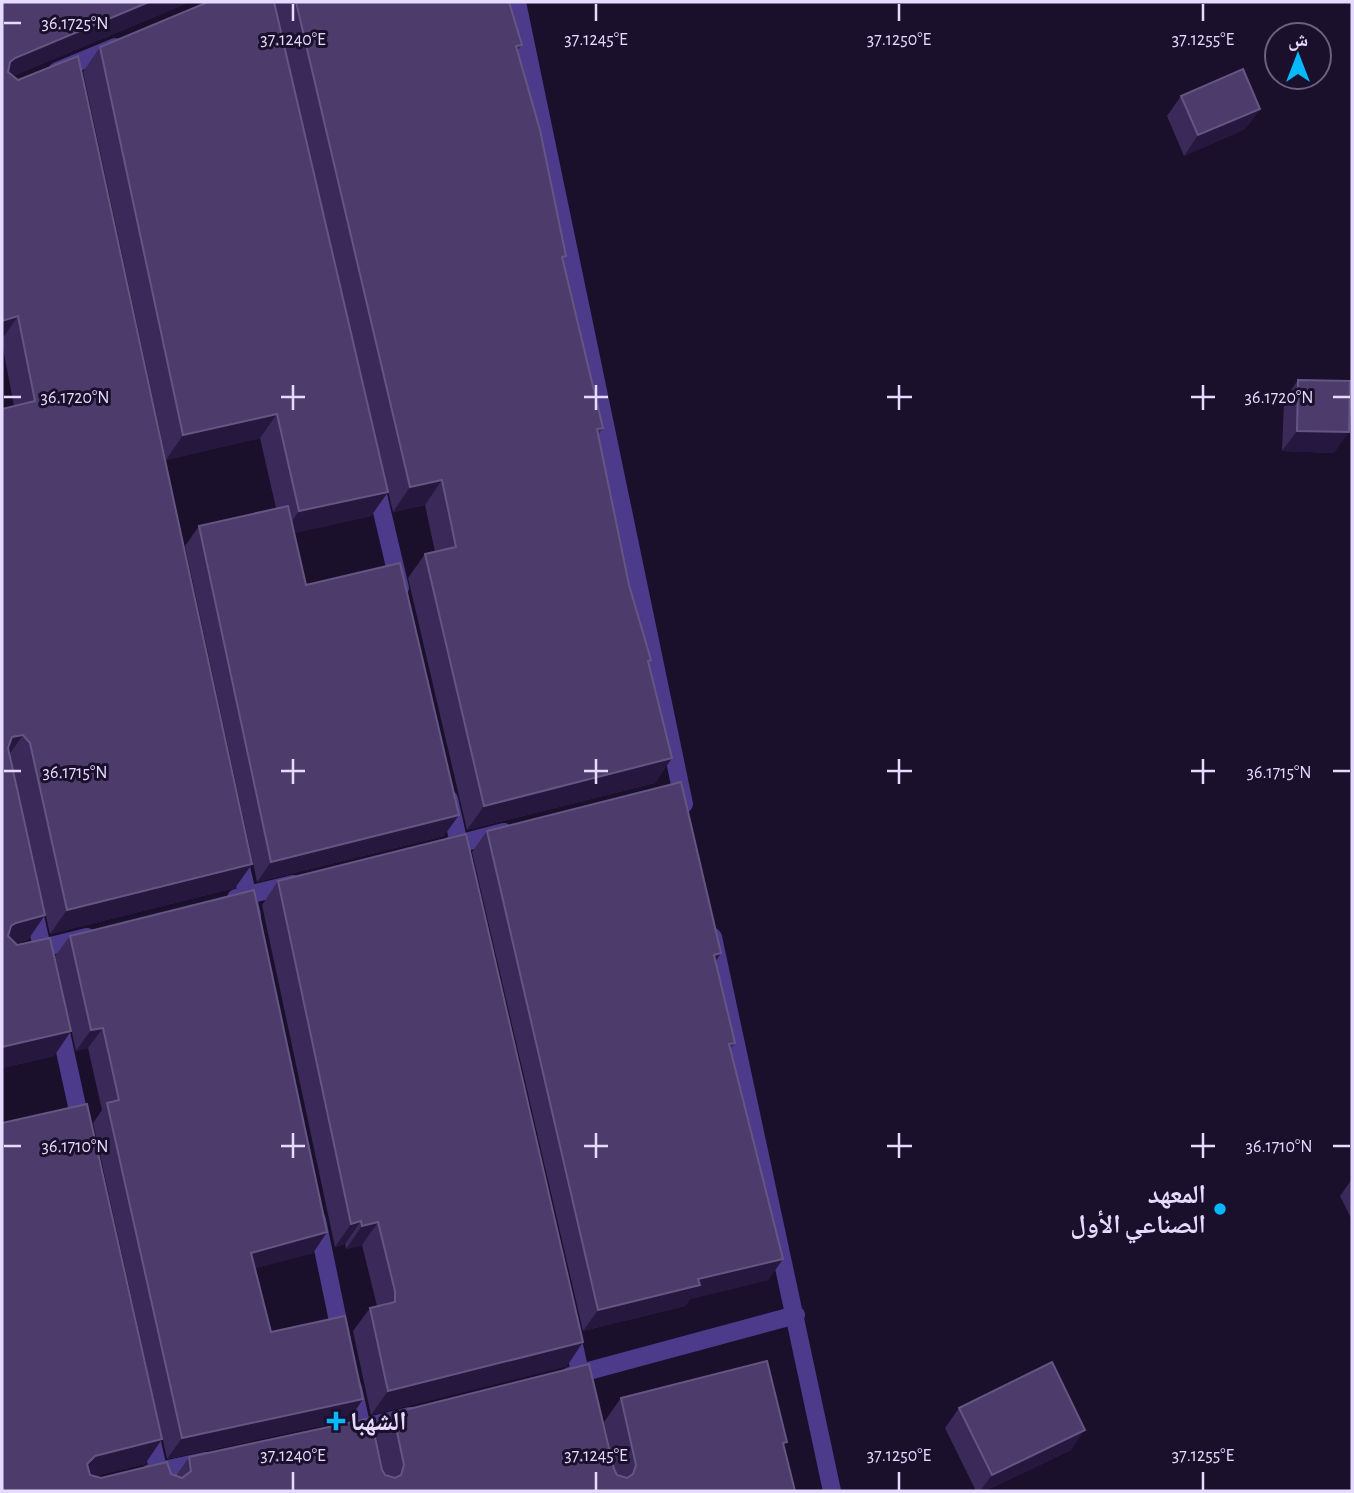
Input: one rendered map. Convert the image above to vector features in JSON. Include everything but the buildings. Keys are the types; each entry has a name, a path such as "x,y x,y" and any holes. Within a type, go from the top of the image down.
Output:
{"street":[{"path":"517,2 675,790 687,815"},
{"path":"36,80 71,73 132,40"},
{"path":"371,463 405,612"},
{"path":"443,775 465,870"},
{"path":"433,850 524,827"},
{"path":"236,841 256,936"},
{"path":"222,902 313,879"},
{"path":"28,885 48,976"},
{"path":"710,923 832,1491"},
{"path":"2,958 106,932"},
{"path":"54,1002 87,1150"},
{"path":"312,1196 367,1454"},
{"path":"555,1380 796,1315"},
{"path":"568,1319 589,1413"},
{"path":"334,1434 426,1412"},
{"path":"147,1418 163,1491"},
{"path":"133,1478 226,1457"}],"place":[{"name":"المعهد الصناعي الأول","path":"1220,1209"},
{"name":"الشهبا","path":"336,1421"}]}
